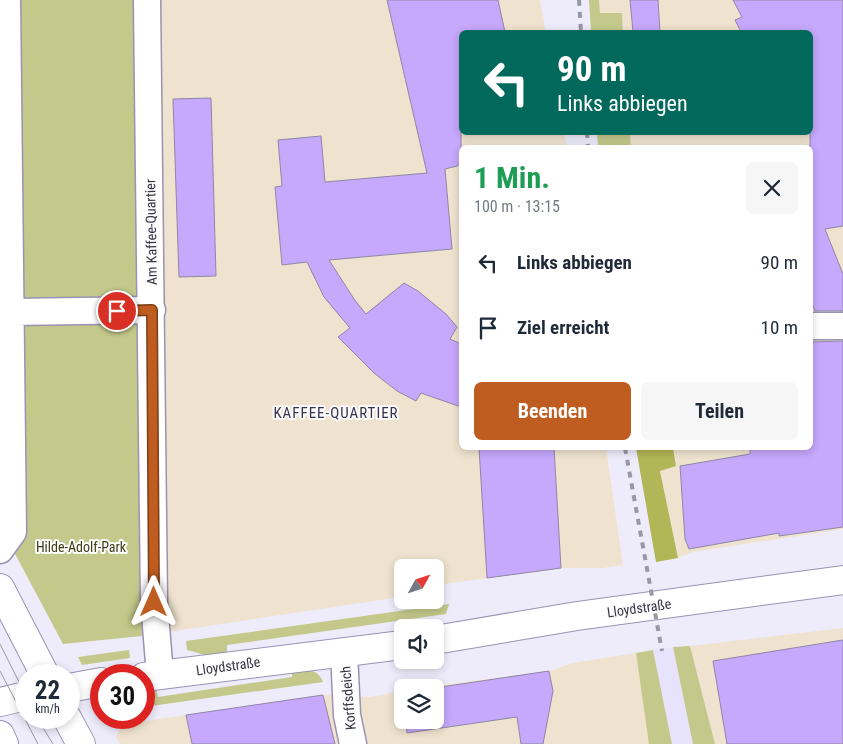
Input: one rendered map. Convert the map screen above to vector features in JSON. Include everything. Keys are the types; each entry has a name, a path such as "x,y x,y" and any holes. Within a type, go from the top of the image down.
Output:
{"street":[{"path":"0,550 14,532 6,510 11,312 7,0"},
{"name":"Am Kaffee-Quartier","path":"147,0 152,310 154,602 152,664"},
{"path":"11,312 152,310"},
{"path":"813,326 843,326"},
{"name":"Lloydstraße","path":"444,638 577,616 843,580"},
{"path":"0,588 38,664"},
{"name":"Lloydstraße","path":"155,676 394,646"},
{"name":"Korffsdeich","path":"344,652 347,715 353,744"},
{"path":"0,702 15,699"},
{"path":"73,729 81,744"},
{"path":"0,735 4,744"}],"shaded area":[{"path":"138,0 540,0 546,30 459,30 459,135 564,135 567,145 459,145 459,450 606,450 623,565 603,568 566,568 444,584 444,559 394,559 394,598 142,636 142,322"},
{"path":"599,0 843,0 843,529 693,552 678,558 660,471 676,466 673,450 813,450 813,145 631,145 630,135 813,135 813,30 623,30 622,13 600,13"},
{"path":"843,628 843,744 715,744 690,646"},
{"path":"673,647 693,744 672,744 653,650"},
{"path":"636,653 650,744 120,744 116,737 120,729 155,729 155,720 323,695 370,697 394,692 394,729 444,729 444,685 550,671 572,663"}],"green space":[{"name":"Hilde-Adolf-Park","path":"18,0 138,0 142,322 142,636 63,644 13,550"},
{"path":"589,0 599,0 600,13 622,13 623,30 591,30"},
{"path":"597,135 630,135 631,145 598,145"},
{"path":"636,450 673,450 676,466 660,471 678,558 656,562"},
{"path":"449,604 446,614 411,619 394,619 394,621 227,645 227,654 205,655 187,650 186,641 413,609 444,609 444,605"},
{"path":"690,646 715,744 693,744 673,647"},
{"path":"129,650 130,658 82,665 78,657"},
{"path":"653,650 672,744 649,744 636,653"},
{"path":"292,669 306,669 318,674 323,682 155,705 155,689 158,697 292,677"}],"building":[{"path":"387,0 498,0 505,30 459,30 459,135 461,135 461,145 459,145 459,166 445,169 452,249 329,260 366,314 404,283 418,291 446,314 457,327 450,339 459,343 459,406 421,393 416,401 397,391 374,373 338,337 350,328 324,297 307,262 282,265 275,187 282,186 278,140 321,136 325,182 427,173"},
{"path":"630,0 658,0 660,30 633,30"},
{"path":"733,0 843,0 843,226 825,229 843,274 843,311 815,311 813,307 813,145 810,145 810,135 813,135 813,30 740,30 735,20 742,17"},
{"path":"211,98 216,276 179,277 173,99"},
{"path":"843,341 843,527 779,536 779,533 689,549 685,539 680,466 750,454 750,450 813,450 813,342"},
{"path":"479,450 554,450 561,568 487,578"},
{"path":"843,640 843,744 727,744 713,661"},
{"path":"549,671 553,691 543,744 521,744 517,717 444,728 444,687"},
{"path":"323,695 335,744 192,744 186,715"},
{"path":"407,729 434,729 407,733"}],"tram line":[{"path":"0,644 15,674"},
{"path":"0,671 38,744"},
{"path":"44,729 53,744"}],"railway":[{"path":"579,0 581,30"},
{"path":"587,135 588,145"},
{"path":"625,450 662,651"}],"district":[{"name":"KAFFEE-QUARTIER","path":"336,413"}],"route":[{"path":"117,311 152,310 155,514 154,602"}]}
